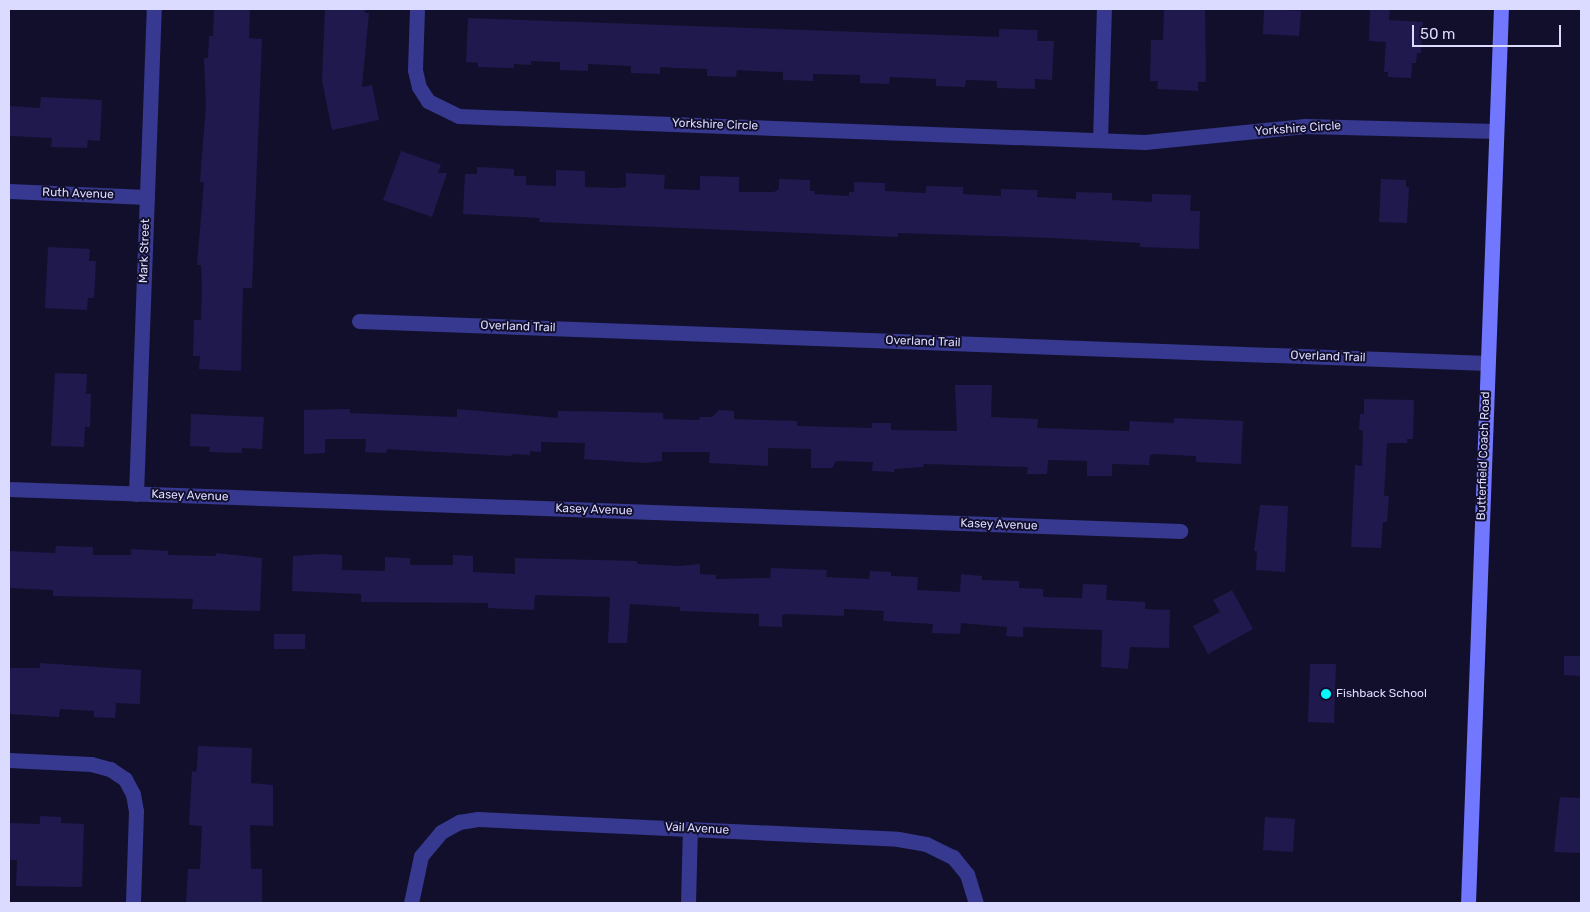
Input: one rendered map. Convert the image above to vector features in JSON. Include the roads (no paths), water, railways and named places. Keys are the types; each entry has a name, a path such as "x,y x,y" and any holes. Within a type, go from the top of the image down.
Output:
{"main road":[{"name":"Butterfield Coach Road","path":"1468,903 1501,9"}],"street":[{"name":"Mark Street","path":"136,494 154,9"},
{"name":"Yorkshire Circle","path":"417,9 415,70 419,87 428,101 459,116 1100,140 1182,140 1305,126 1496,132"},
{"path":"1100,140 1104,9"},
{"name":"Ruth Avenue","path":"9,191 147,197"},
{"name":"Overland Trail","path":"358,321 1487,363"},
{"name":"Kasey Avenue","path":"9,489 1180,531"},
{"path":"9,760 91,764 110,769 125,779 133,794 136,811 133,903"},
{"name":"Vail Avenue","path":"411,903 421,856 441,832 459,822 478,819 898,839 926,844 952,856 967,874 976,903"},
{"path":"688,903 690,829"}],"place":[{"name":"Fishback School","path":"1326,694"}]}
